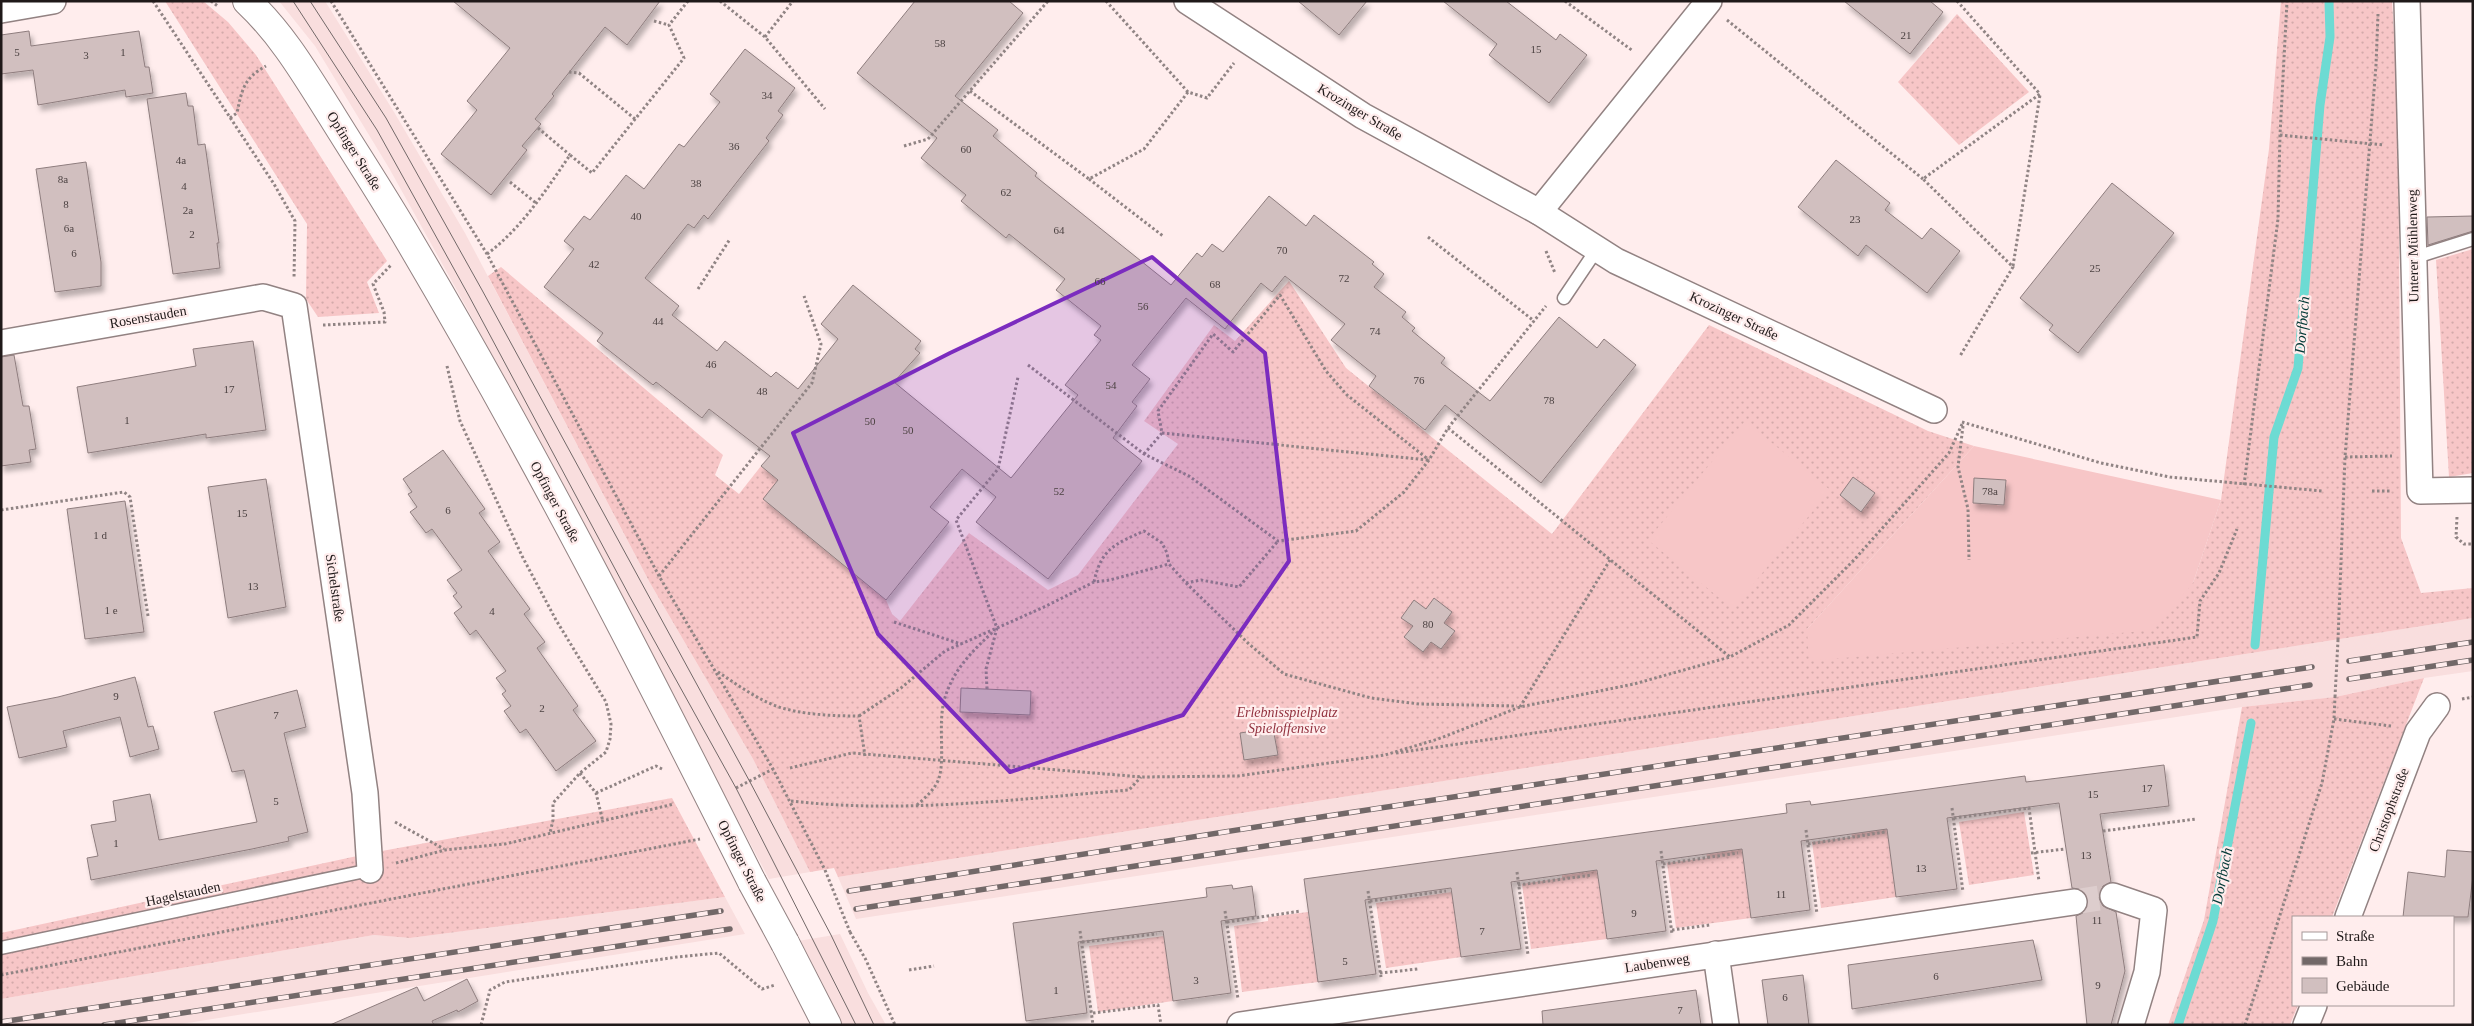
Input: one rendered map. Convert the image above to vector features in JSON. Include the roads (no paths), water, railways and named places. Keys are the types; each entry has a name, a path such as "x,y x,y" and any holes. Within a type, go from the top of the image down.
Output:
{"street":[{"path":"1,10 53,1"},
{"name":"Opfinger Straße","path":"247,1 272,27 292,53 387,202 462,329 562,515 827,1025"},
{"name":"Krozinger Straße","path":"1187,1 1363,116 1539,212 1616,261 1934,410"},
{"name":"Unterer Mühlenweg","path":"2407,1 2420,491 2464,490"},
{"path":"1539,212 1708,2"},
{"name":"Rosenstauden","path":"1,343 263,297 294,306"},
{"name":"Sichelstraße","path":"294,306 367,806 370,870"},
{"name":"Christophstraße","path":"2348,916 2418,732 2437,706"},
{"path":"2113,896 2154,910 2147,972 2131,1025"},
{"name":"Laubenweg","path":"1240,1025 2074,902"},
{"path":"1716,954 1726,1025"},
{"path":"2306,1025 2314,1006"}],"lane":[{"path":"2413,258 2473,239"},
{"path":"1564,298 1597,249"},
{"name":"Hagelstauden","path":"1,948 370,870"}],"waterway":[{"name":"Dorfbach","path":"2255,645 2274,437 2298,368 2320,105 2330,37 2329,1"},
{"name":"Dorfbach","path":"2178,1025 2213,921 2251,723"}],"tunnel":[{"path":"2074,902 2113,896"}],"tram line":[{"path":"293,1 377,130 469,296 629,595 736,788 856,1025"},
{"path":"310,1 386,118 482,290 750,782 831,935 874,1025"}],"railway":[{"path":"2349,661 2473,642"},
{"path":"2349,679 2473,660"},
{"path":"849,891 1301,820 2312,667"},
{"path":"856,909 2310,685"},
{"path":"1,1022 721,911"},
{"path":"104,1025 730,929"}],"park label":[{"name":"Erlebnisspielplatz Spieloffensive","path":"1287,720"}]}
